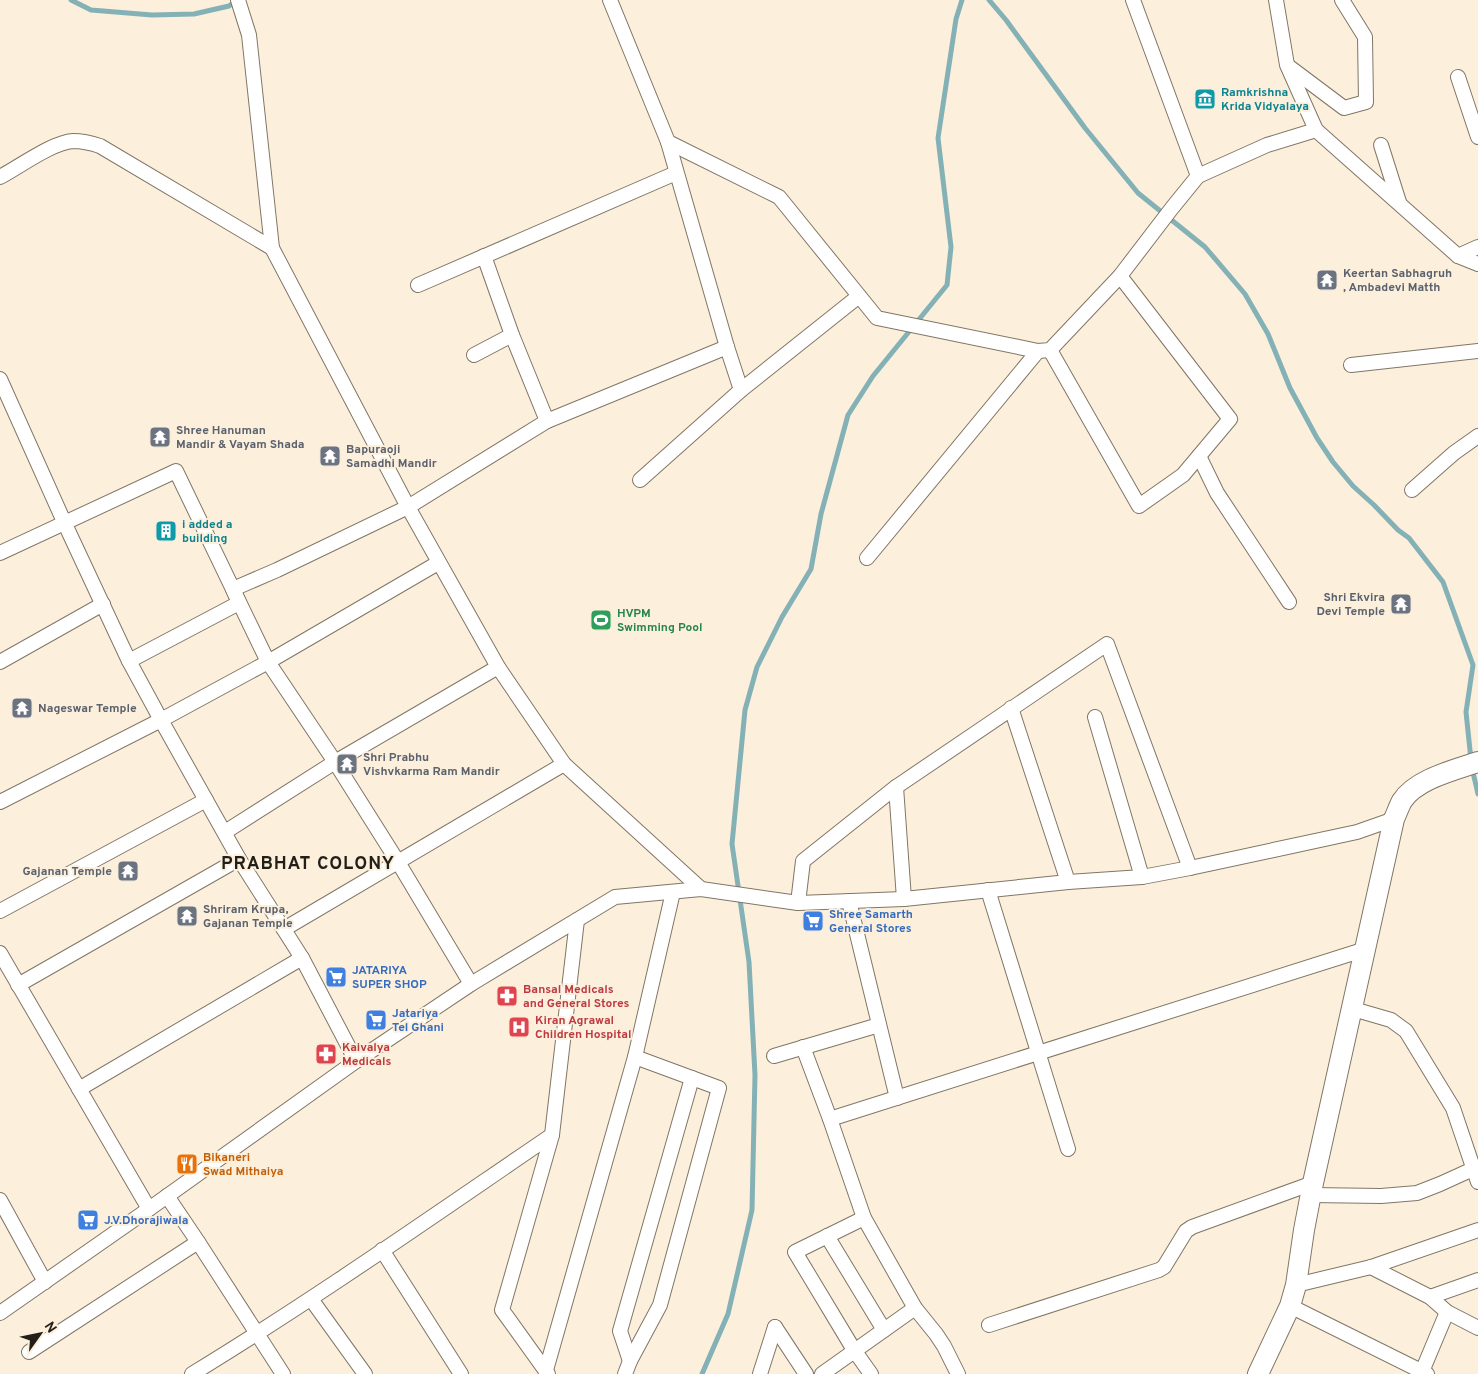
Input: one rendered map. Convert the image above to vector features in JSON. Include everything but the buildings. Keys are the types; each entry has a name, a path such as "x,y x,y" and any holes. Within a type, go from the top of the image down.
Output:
{"main road":[{"path":"1262,1373 1290,1306 1296,1285 1312,1189 1394,819 1402,800 1416,788 1447,772 1478,762"}],"street":[{"path":"238,0 249,35 272,248 408,507 498,667 564,764 707,890"},
{"path":"610,0 668,142 741,390"},
{"path":"1132,0 1198,176"},
{"path":"1276,0 1288,65 1316,130 1458,256 1478,264"},
{"path":"1288,65 1344,108 1366,102 1365,37 1342,0"},
{"path":"1458,77 1478,137"},
{"path":"867,558 1044,351 1120,276 1198,176 1268,145 1316,130"},
{"path":"0,177 55,146 71,141 85,141 100,146 272,248"},
{"path":"668,142 779,198 876,318 1044,351 1139,506 1183,475 1230,419 1120,276"},
{"path":"1381,146 1400,203"},
{"path":"418,286 676,173"},
{"path":"1458,256 1478,248"},
{"path":"484,256 512,336 547,421"},
{"path":"640,480 741,390 859,296"},
{"path":"474,356 512,336"},
{"path":"239,603 234,589 408,507 547,421 727,347"},
{"path":"1352,365 1478,351"},
{"path":"0,379 65,524 129,660 160,720 225,832 239,860 302,958 356,1061"},
{"path":"1412,490 1454,453 1478,436"},
{"path":"1199,456 1217,493 1289,602"},
{"path":"0,553 176,471 268,662 335,762 471,984"},
{"path":"0,802 268,662 438,563"},
{"path":"129,660 239,603"},
{"path":"2,656 103,604"},
{"path":"798,903 804,861 896,787 1107,644 1190,868"},
{"path":"225,832 335,762 498,667"},
{"path":"1011,708 1068,882"},
{"path":"1095,717 1142,877"},
{"path":"284,929 564,764"},
{"path":"896,787 904,899"},
{"path":"0,911 206,800"},
{"path":"0,1313 356,1061 471,984 615,897 707,890 798,903 904,899 1068,882 1142,877 1357,832 1394,819"},
{"path":"18,985 239,860"},
{"path":"988,890 1068,1150"},
{"path":"547,1372 635,1057 673,892"},
{"path":"849,901 897,1098"},
{"path":"547,1372 502,1310 552,1134 577,920"},
{"path":"830,1118 1366,949"},
{"path":"0,953 148,1210"},
{"path":"79,1089 302,958"},
{"path":"989,1325 1159,1270 1164,1267 1189,1229 1312,1189 1381,1196 1417,1193 1440,1184 1476,1175 1453,1108 1406,1031 1392,1020 1353,1009"},
{"path":"774,1056 879,1025"},
{"path":"803,1047 830,1118 864,1218 915,1308 940,1340 958,1374"},
{"path":"627,1367 660,1305 719,1088 635,1057"},
{"path":"627,1367 620,1331 692,1078"},
{"path":"192,1374 311,1299 552,1134"},
{"path":"167,1196 283,1374"},
{"path":"0,1200 45,1282"},
{"path":"864,1218 795,1252 854,1350 871,1374"},
{"path":"1296,1285 1371,1267 1478,1230"},
{"path":"828,1236 884,1330"},
{"path":"29,1352 198,1242"},
{"path":"382,1250 462,1374"},
{"path":"1371,1267 1430,1296 1447,1312 1478,1328"},
{"path":"1430,1296 1478,1280"},
{"path":"311,1299 365,1374"},
{"path":"1290,1306 1423,1373 1447,1312"},
{"path":"822,1374 915,1308"},
{"path":"760,1374 775,1328 806,1374"}],"waterway":[{"path":"71,0 91,10 152,15 194,14 229,6 236,1"},
{"path":"702,1374 728,1314 752,1210 755,1075 749,962 732,844 745,710 757,667 782,617 811,569 821,514 848,415 873,376 947,285 951,247 938,138 956,19 962,0"},
{"path":"989,0 1006,20 1085,128 1138,193 1205,247 1245,294 1268,334 1290,388 1317,438 1333,462 1353,486 1398,530 1409,538 1443,582 1473,665 1466,712 1471,760"},
{"path":"1472,768 1478,794"}],"place":[{"name":"Ramkrishna Krida Vidyalaya","path":"1205,99"},
{"name":"Keertan Sabhagruh , Ambadevi Matth","path":"1327,280"},
{"name":"Shree Hanuman Mandir & Vayam Shada","path":"160,437"},
{"name":"Bapuraoji Samadhi Mandir","path":"330,456"},
{"name":"i added a building","path":"166,531"},
{"name":"Shri Ekvira Devi Temple","path":"1401,604"},
{"name":"HVPM Swimming Pool","path":"601,620"},
{"name":"Nageswar Temple","path":"22,708"},
{"name":"Shri Prabhu Vishvkarma Ram Mandir","path":"347,764"},
{"name":"Gajanan Temple","path":"128,871"},
{"name":"Shriram Krupa, Gajanan Temple","path":"187,916"},
{"name":"Shree Samarth General Stores","path":"813,921"},
{"name":"JATARIYA SUPER SHOP","path":"336,977"},
{"name":"Bansal Medicals and General Stores","path":"507,996"},
{"name":"Jatariya Tel Ghani","path":"376,1020"},
{"name":"Kiran Agrawal Children Hospital","path":"519,1027"},
{"name":"Kaivalya Medicals","path":"326,1054"},
{"name":"Bikaneri Swad Mithaiya","path":"187,1164"},
{"name":"J.V.Dhorajiwala","path":"88,1220"}],"district":[{"name":"PRABHAT COLONY","path":"308,863"}]}
